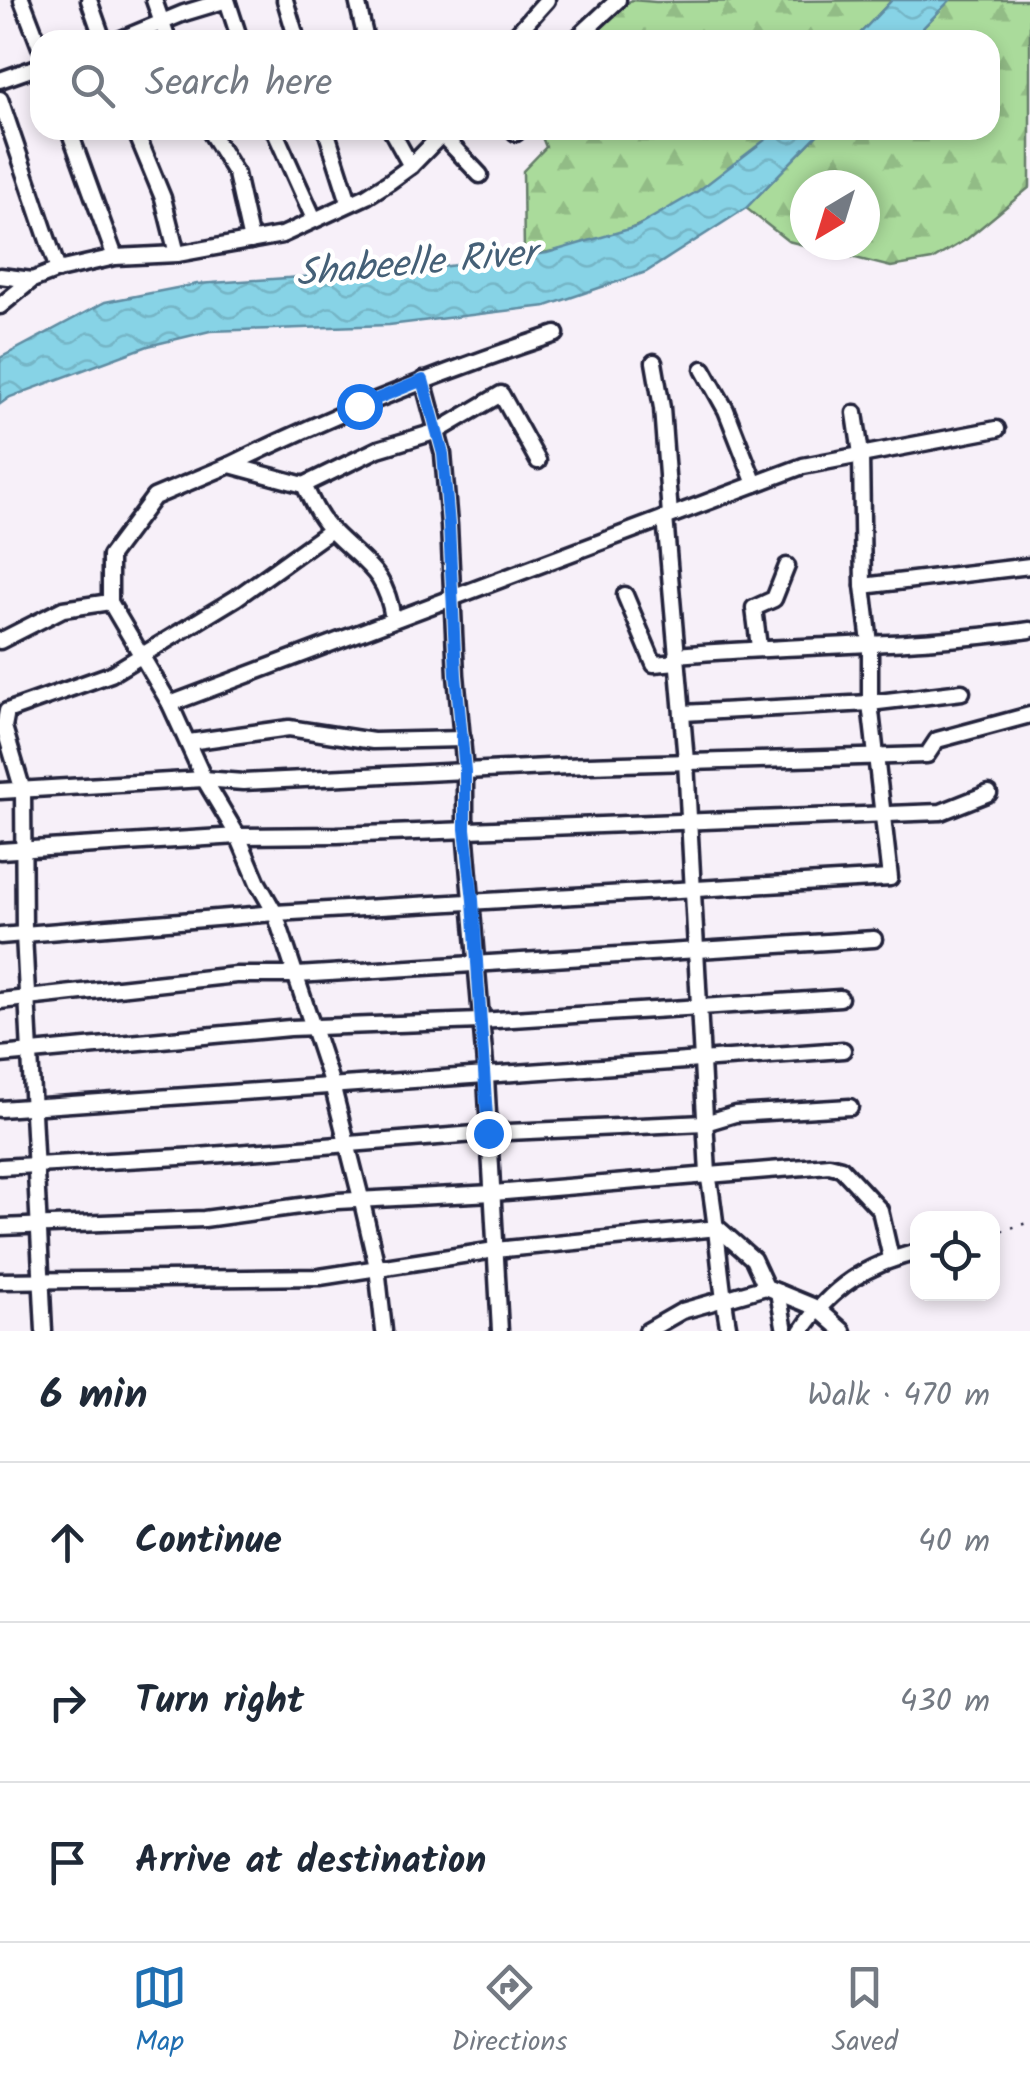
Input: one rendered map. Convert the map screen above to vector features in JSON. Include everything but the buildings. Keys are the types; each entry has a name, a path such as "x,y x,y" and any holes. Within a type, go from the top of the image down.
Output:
{"street":[{"path":"22,0 33,30"},
{"path":"90,0 100,30"},
{"path":"154,0 164,30"},
{"path":"145,30 227,0 237,30"},
{"path":"285,0 294,30"},
{"path":"357,0 364,30"},
{"path":"520,30 547,0"},
{"path":"586,30 618,0"},
{"path":"0,80 30,70"},
{"path":"0,99 58,270"},
{"path":"73,140 115,257"},
{"path":"140,140 163,198 177,254"},
{"path":"214,140 236,174 252,242"},
{"path":"278,140 314,219"},
{"path":"329,140 348,202"},
{"path":"397,140 411,166"},
{"path":"0,306 32,280 58,270 115,257 177,254 282,235 367,196 411,166 436,140"},
{"path":"451,140 480,174"},
{"path":"0,276 32,280"},
{"path":"384,1331 377,1267 362,1202 297,975 275,913 238,836 204,779 170,704 110,602 110,556 154,497 423,380 556,334"},
{"path":"654,362 662,408 683,713 708,1174 730,1331"},
{"path":"703,369 726,410 756,484"},
{"path":"423,380 438,431 449,525 465,771 465,829 486,1077 500,1331"},
{"path":"230,466 304,485 378,449 438,431 501,394 538,461"},
{"path":"0,936 473,900 890,878 870,702 870,643 862,586 861,454 854,413"},
{"path":"170,704 802,466 997,428"},
{"path":"304,485 331,530 371,567 389,591 393,619"},
{"path":"44,1331 24,934 22,791 4,727 4,710 111,674 236,598 331,530"},
{"path":"760,647 754,608 774,599 787,566"},
{"path":"862,586 1030,566"},
{"path":"625,595 654,664 760,647 964,639 1030,630"},
{"path":"0,641 63,609 110,602"},
{"path":"683,713 870,702 962,692"},
{"path":"0,792 204,779 243,782 686,761 927,756 937,740 1030,715"},
{"path":"189,742 289,728 372,742 463,739"},
{"path":"0,851 238,836 941,812 988,793"},
{"path":"0,1001 236,976 874,939"},
{"path":"0,1056 313,1029 840,998"},
{"path":"0,1109 843,1050"},
{"path":"0,1167 488,1133 705,1123 735,1114 850,1107"},
{"path":"0,1227 204,1219 338,1202 829,1166 841,1168 880,1210 892,1258"},
{"path":"0,1281 320,1277 495,1250 718,1228 752,1259 772,1290 785,1331"},
{"path":"802,1331 817,1308 875,1264 910,1254"},
{"path":"648,1331 682,1311 723,1298 772,1290 817,1308 843,1331"}],"path":[{"path":"1000,1231 1030,1222"}],"green space":[{"path":"632,0 892,0 864,30 594,30"},
{"path":"950,0 1030,0 1030,187 967,239 932,260 891,267 863,260 880,260 880,170 790,170 788,241 746,208 812,140 1000,140 1000,30 921,30"},
{"path":"543,140 766,140 711,183 655,217 596,241 524,256 523,171 546,147"}],"water":[{"path":"892,0 950,0 921,30 864,30"},
{"path":"765,140 812,140 746,208 646,272 546,306 389,325 210,331 148,346 0,404 0,358 105,302 197,284 433,268 547,253 636,227 698,191"}],"route":[{"path":"359,406 423,380 443,454 488,1133"}],"water label":[{"name":"Shabeelle River","path":"416,265"}]}
